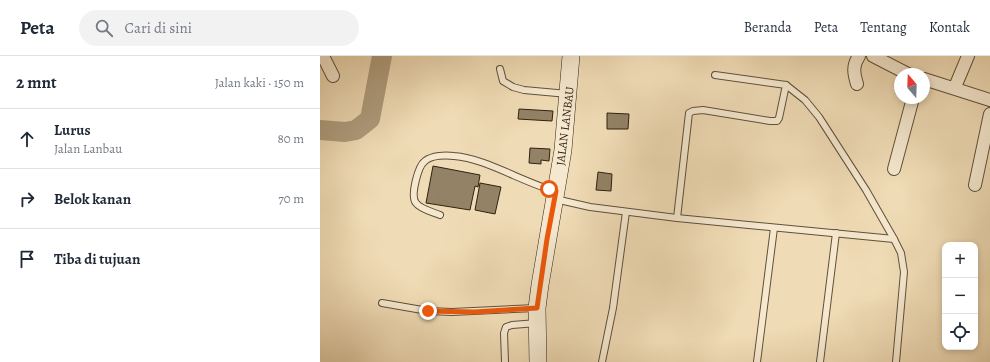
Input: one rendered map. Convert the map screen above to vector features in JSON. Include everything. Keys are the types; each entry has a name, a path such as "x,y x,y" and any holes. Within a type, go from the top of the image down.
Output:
{"street":[{"path":"323,56 333,76"},
{"name":"JALAN LANBAU","path":"538,362 537,315 543,262 560,198 571,56"},
{"path":"857,84 854,65 859,56"},
{"path":"872,56 896,68"},
{"path":"955,87 968,56"},
{"path":"930,81 955,87 990,100"},
{"path":"894,168 911,104"},
{"path":"975,185 990,114"}],"lane":[{"path":"500,68 503,81 513,87 569,94"},
{"path":"715,75 786,85 805,100 819,117 866,190 901,253 904,272 896,362"},
{"path":"677,218 689,114 693,111 703,110 777,121 780,118 786,85"},
{"path":"440,215 418,206 414,202 413,195 420,168 425,161 433,157 455,156 471,159 560,198 580,205 677,218 894,239"},
{"path":"602,362 613,308 626,212"},
{"path":"757,362 774,228"},
{"path":"820,362 836,233"},
{"path":"382,303 428,311 537,315"},
{"path":"505,362 504,333 506,327 537,315"}],"building":[{"path":"519,109 553,111 552,121 518,119"},
{"path":"607,113 629,114 628,129 607,129"},
{"path":"530,148 550,149 549,161 541,160 541,164 529,163"},
{"path":"433,166 480,175 478,187 475,186 470,210 426,203"},
{"path":"598,172 612,174 611,191 596,190"},
{"path":"480,183 501,187 495,214 475,210"}],"waterway":[{"path":"320,130 345,132 356,130 370,119 382,56"}],"route":[{"path":"428,311 474,312 537,308 556,191 549,189"}]}
